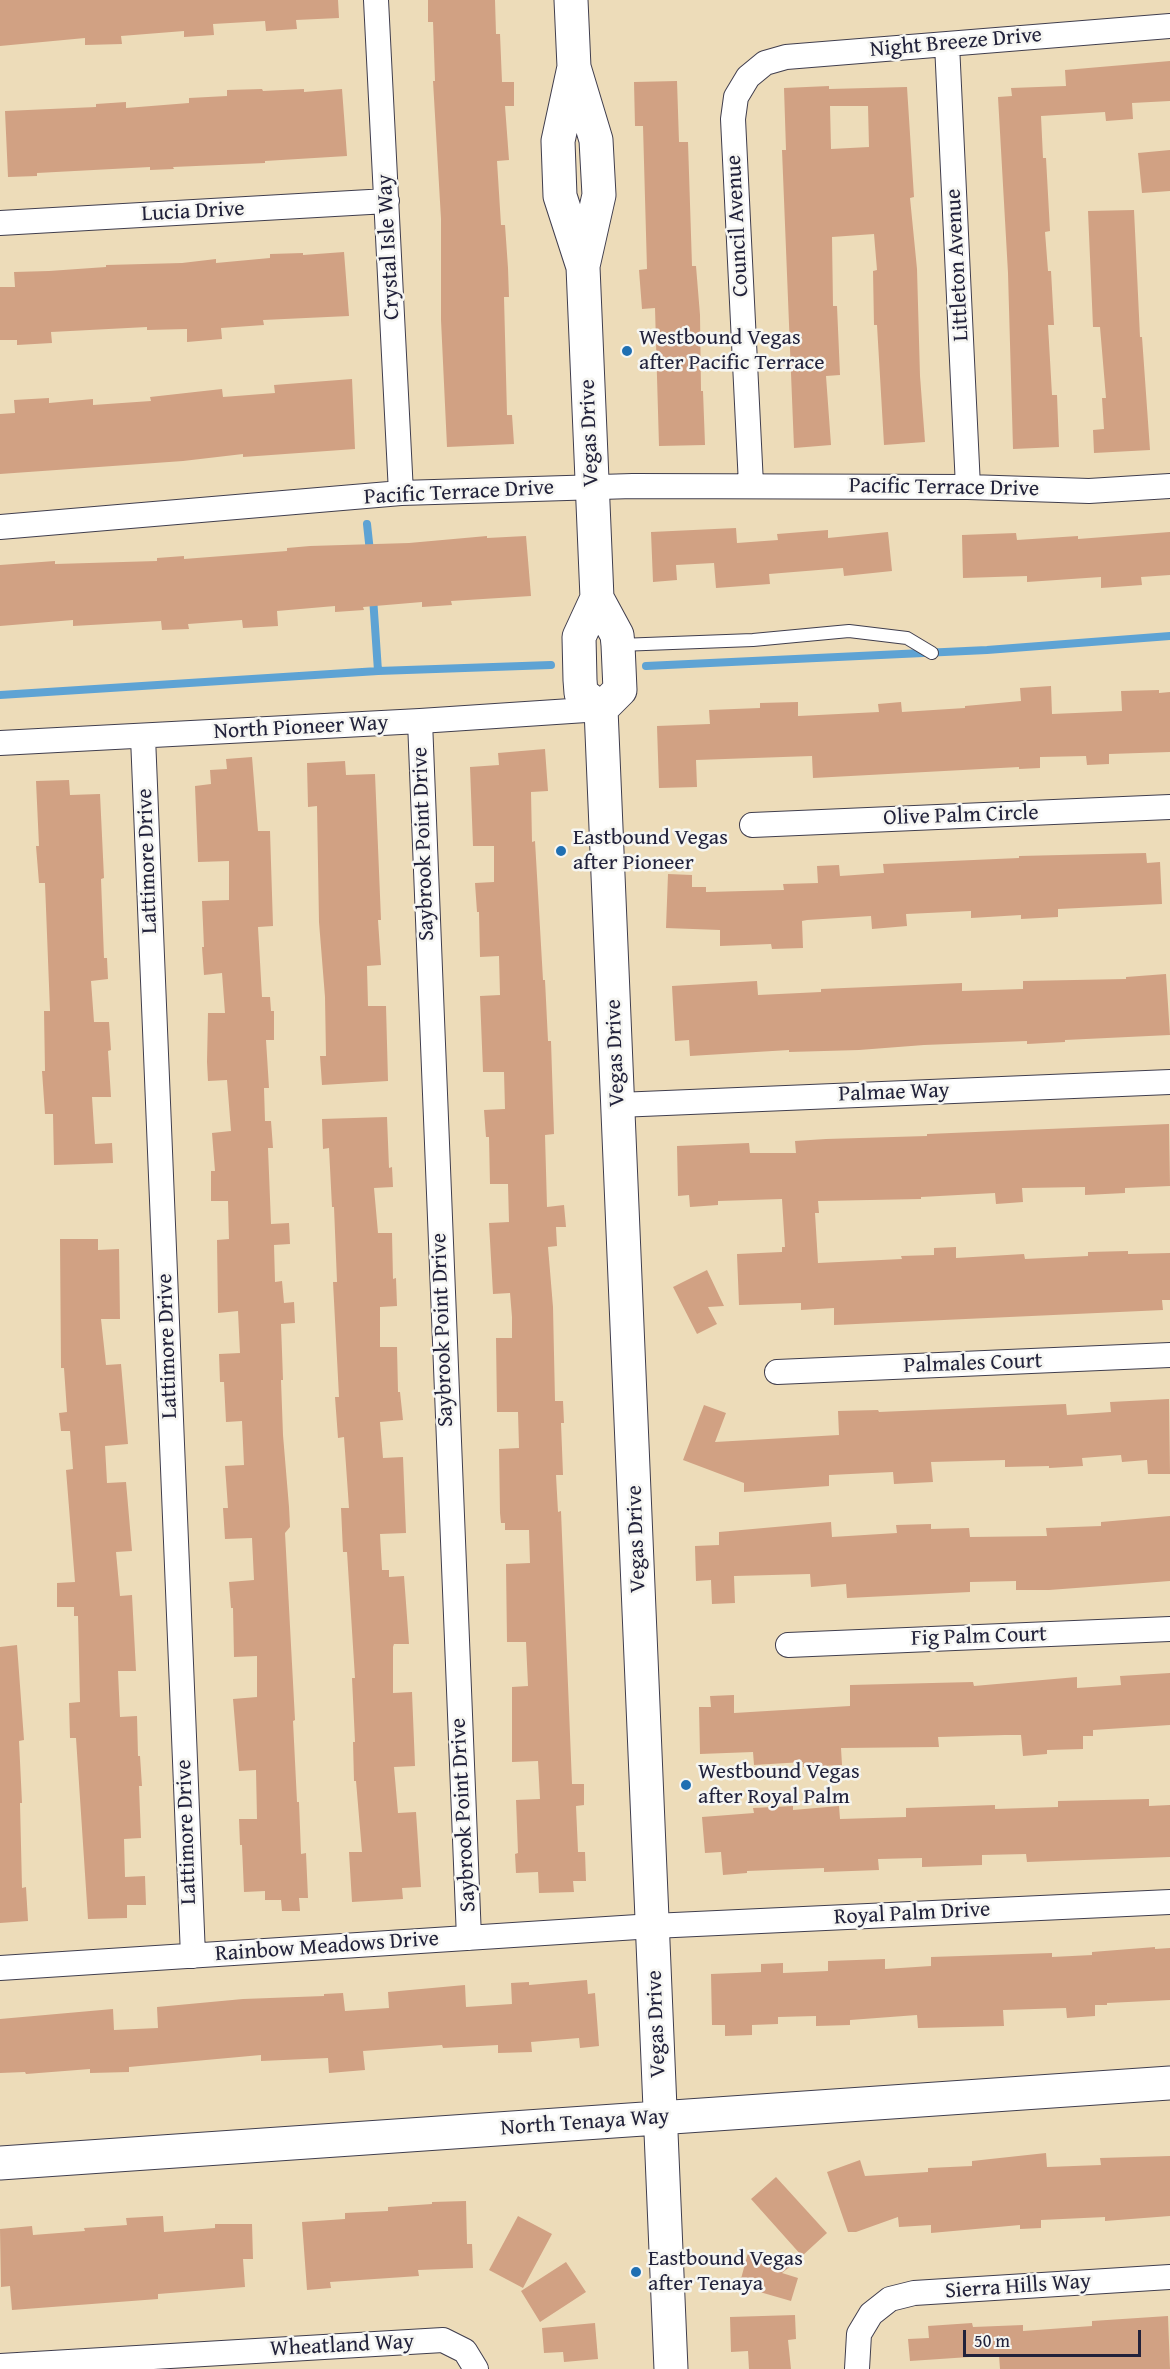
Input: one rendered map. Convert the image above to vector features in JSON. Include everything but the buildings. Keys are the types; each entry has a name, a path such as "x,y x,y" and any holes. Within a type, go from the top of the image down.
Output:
{"main road":[{"name":"Vegas Drive","path":"571,0 574,67 596,140 599,195 583,267 597,598 617,635 620,690 601,709 671,2369"},
{"name":"Vegas Drive","path":"597,598 579,638 580,669 581,693 601,709"},
{"name":"North Tenaya Way","path":"0,2163 1170,2083"}],"street":[{"name":"Crystal Isle Way","path":"376,0 401,494"},
{"name":"Night Breeze Drive","path":"748,77 765,63 786,57 1170,26"},
{"name":"Littleton Avenue","path":"947,44 968,487"},
{"name":"Council Avenue","path":"748,77 736,97 733,120 751,485"},
{"name":"Lucia Drive","path":"0,223 387,201"},
{"name":"Pacific Terrace Drive","path":"0,527 401,494 592,487 751,485 968,487 1089,491 1170,486"},
{"name":"North Pioneer Way","path":"0,743 143,737 601,709"},
{"name":"Saybrook Point Drive","path":"420,721 469,1938"},
{"name":"Lattimore Drive","path":"143,737 193,1956"},
{"name":"Olive Palm Circle","path":"752,825 1170,807"},
{"name":"Palmae Way","path":"618,1105 1170,1082"},
{"name":"Palmales Court","path":"777,1372 1170,1355"},
{"name":"Fig Palm Court","path":"788,1645 1170,1629"},
{"name":"Royal Palm Drive","path":"653,1926 1170,1902"},
{"name":"Rainbow Meadows Drive","path":"0,1968 653,1926"},
{"name":"Sierra Hills Way","path":"857,2369 859,2334 871,2314 890,2299 914,2293 1170,2277"},
{"name":"Wheatland Way","path":"0,2366 443,2340 471,2360"}],"lane":[{"path":"618,645 753,640 849,631 907,638 932,653"}],"waterway":[{"path":"367,524 370,552"},
{"path":"373,597 378,671"},
{"path":"646,666 987,650 1170,636"},
{"path":"0,695 378,671 551,665"}],"place":[{"name":"Westbound Vegas after Pacific Terrace","path":"627,351"},
{"name":"Eastbound Vegas after Pioneer","path":"561,851"},
{"name":"Westbound Vegas after Royal Palm","path":"686,1785"},
{"name":"Eastbound Vegas after Tenaya","path":"636,2272"}]}
